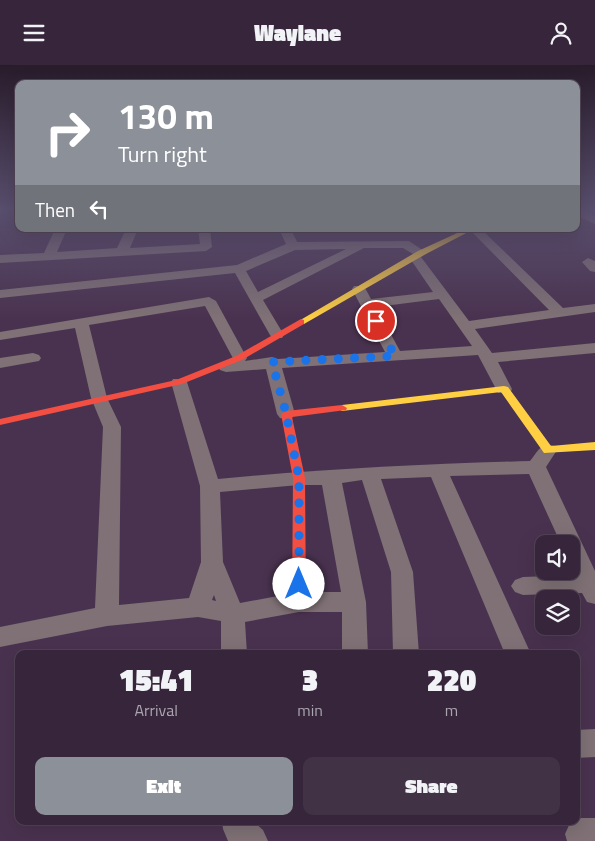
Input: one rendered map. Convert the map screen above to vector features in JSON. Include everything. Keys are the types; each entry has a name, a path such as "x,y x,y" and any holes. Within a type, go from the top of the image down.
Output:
{"street":[{"path":"49,255 53,246"},
{"path":"122,251 124,246"},
{"path":"0,259 206,246"},
{"path":"0,293 238,269 292,246"},
{"path":"254,299 361,246"},
{"path":"407,246 418,255 442,295 485,354 504,389 548,450"},
{"path":"0,422 179,382 218,367 239,358 276,335 437,246"},
{"path":"491,246 559,311"},
{"path":"595,261 588,262 595,268"},
{"path":"238,269 276,335"},
{"path":"359,289 395,356"},
{"path":"367,304 442,295"},
{"path":"0,336 209,301 239,358"},
{"path":"464,325 559,311 595,308"},
{"path":"81,323 99,399 112,427 107,616"},
{"path":"218,367 272,362 595,348"},
{"path":"0,363 32,358"},
{"path":"272,362 286,413 299,478 299,602"},
{"path":"179,382 210,486 212,562 198,607"},
{"path":"286,413 504,389"},
{"path":"536,467 548,450 595,446"},
{"path":"210,486 299,478 331,478 370,473 536,467"},
{"path":"523,586 593,587 536,467"},
{"path":"438,470 516,650"},
{"path":"370,473 402,572 406,650"},
{"path":"331,478 354,602 355,650"},
{"path":"212,562 233,614 234,650"},
{"path":"0,637 107,616 198,607 233,614 299,602 354,602"},
{"path":"580,744 595,743"},
{"path":"238,825 238,829 252,841"}],"traffic: slow":[{"path":"301,322 435,246"},
{"path":"342,408 504,389 548,450 595,446"}],"traffic: jam":[{"path":"0,422 179,382 239,358 301,322"},
{"path":"299,602 299,478 286,414 342,408"}],"route":[{"path":"299,584 299,478 286,413 272,362 395,356 376,321"}]}
